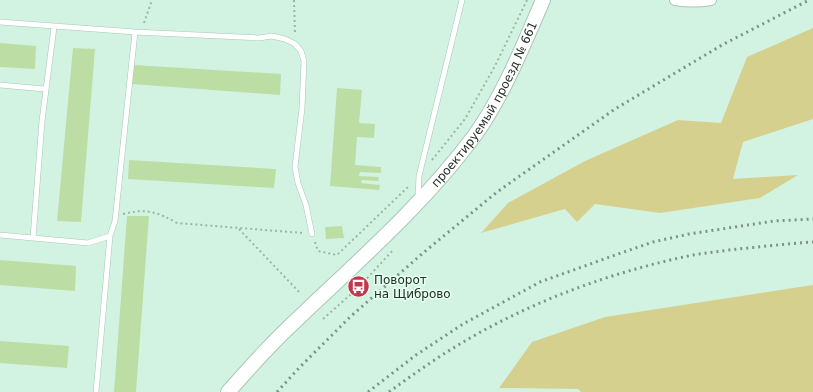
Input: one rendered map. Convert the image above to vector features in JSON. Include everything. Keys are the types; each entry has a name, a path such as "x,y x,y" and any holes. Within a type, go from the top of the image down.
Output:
{"main road":[{"name":"проектируемый проезд № 661","path":"228,392 284,331 418,203 448,170 475,134 494,105 511,72 543,0"}],"street":[{"path":"675,0 685,2 711,0"}],"lane":[{"name":"проектируемый проезд № 661","path":"418,203 419,176 462,0"},
{"path":"0,22 134,32 205,34 259,38 272,36 286,39 295,44 301,51 305,72 295,167 298,183 306,205 312,234"},
{"path":"33,238 45,89 54,27"},
{"path":"96,392 110,236 115,221 134,32"},
{"path":"0,85 45,89"},
{"path":"0,235 88,243 110,236"}],"path":[{"path":"134,32 144,25 152,0"},
{"path":"294,0 295,44"},
{"path":"115,221 122,214 136,211 161,214 177,223 312,234 318,251 337,255 419,176 465,119 496,66 527,0"},
{"path":"238,228 300,293"},
{"path":"322,319 360,287 394,249"}],"shaded area":[{"path":"813,28 813,119 743,142 733,179 798,175 760,198 660,213 595,204 577,222 565,209 481,233 508,203 585,161 678,120 721,123 747,57"},
{"path":"813,285 813,392 581,392 578,389 499,388 532,342 605,317"}],"building":[{"path":"0,43 36,46 35,69 0,67"},
{"path":"73,48 95,49 81,222 57,221"},
{"path":"134,65 281,74 280,95 132,84"},
{"path":"337,88 362,90 359,123 375,124 374,138 357,137 355,165 381,167 381,173 360,172 359,176 379,177 378,181 362,180 361,183 380,185 379,190 330,186"},
{"path":"129,160 276,169 274,188 128,179"},
{"path":"127,216 149,216 136,392 114,392"},
{"path":"342,226 344,238 326,239 325,227"},
{"path":"0,260 76,266 75,291 0,285"},
{"path":"0,341 69,346 67,368 0,363"}],"railway":[{"path":"277,392 350,317 423,253 497,192 615,109 722,45 809,0"},
{"path":"368,392 416,355 463,324 540,282 653,242 689,234 774,221 813,219"},
{"path":"389,392 449,351 496,324 550,299 606,278 635,269 693,255 813,242"}],"place":[{"name":"Поворот на Щиброво","path":"359,287"}]}
